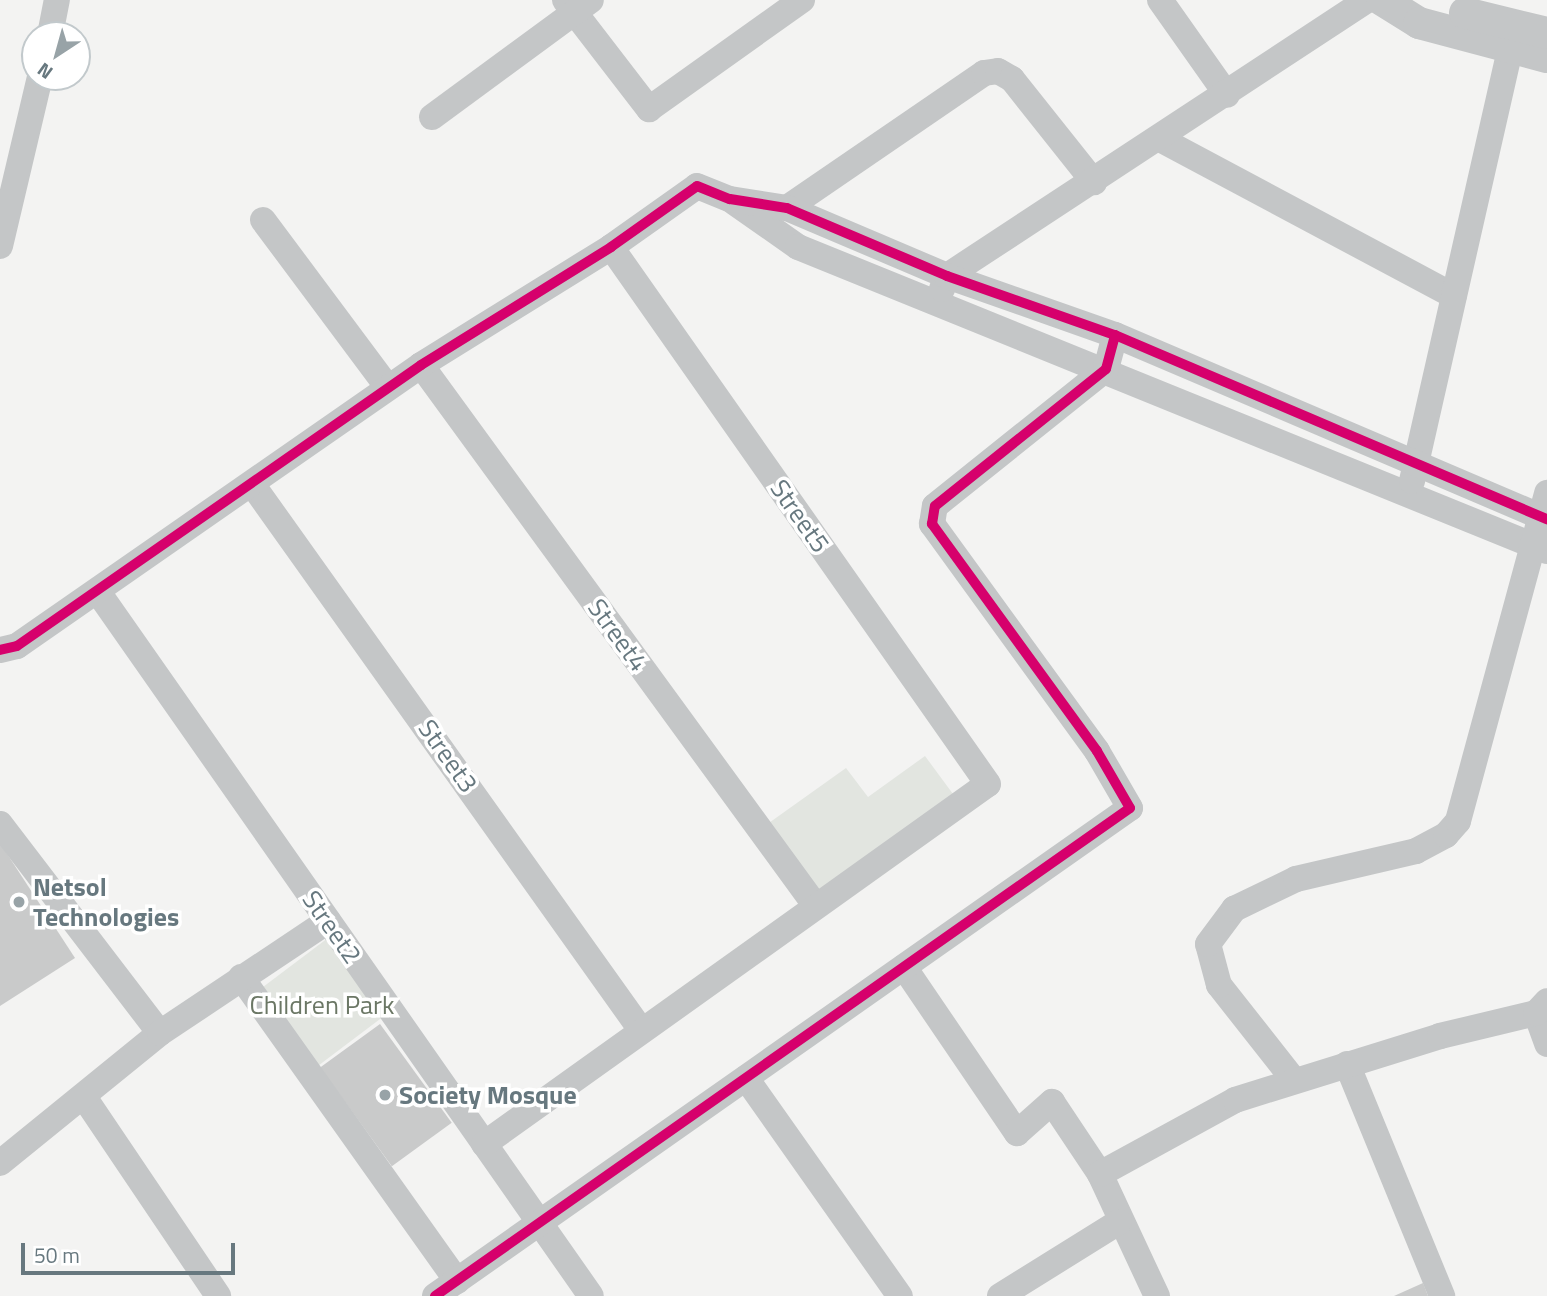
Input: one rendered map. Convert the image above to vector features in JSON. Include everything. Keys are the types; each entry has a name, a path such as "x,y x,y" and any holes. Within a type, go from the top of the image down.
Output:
{"street":[{"path":"53,21 57,0"},
{"path":"432,117 576,4 649,109 802,0"},
{"path":"1160,0 1227,95"},
{"path":"936,303 947,276 1227,95 1367,0"},
{"path":"1382,0 1419,23 1513,36 1547,33"},
{"path":"1421,0 1488,8 1513,36 1547,57"},
{"path":"1409,497 1513,36"},
{"path":"787,208 984,72 998,71 1012,79 1094,182"},
{"path":"0,246 37,91"},
{"path":"1160,139 1454,296"},
{"path":"0,650 17,646 421,365 611,247 697,186 730,199 787,208 947,276 1115,335 1416,465 1545,509 1541,549 1467,796 1452,828 1416,850 1296,879 1234,909 1208,944 1219,985 1293,1079"},
{"path":"730,199 798,247 1106,369 1409,497 1541,549"},
{"path":"263,220 388,388"},
{"name":"Street5","path":"611,247 988,784 815,905"},
{"path":"435,1296 1130,808 1097,751 932,524 935,506 1106,369 1115,335"},
{"name":"Street4","path":"421,365 815,905"},
{"name":"Street3","path":"252,484 642,1030"},
{"name":"Street2","path":"98,592 590,1296"},
{"path":"0,824 160,1033"},
{"path":"484,1144 815,905"},
{"path":"0,1163 160,1033 328,921"},
{"path":"904,967 1017,1133 1052,1101 1100,1174 1119,1222 1157,1296"},
{"path":"241,977 457,1281"},
{"path":"1100,1174 1235,1100 1293,1079 1541,1007 1547,1044"},
{"path":"1347,1064 1442,1296"},
{"path":"746,1078 900,1296"},
{"path":"84,1097 219,1296"},
{"path":"1000,1296 1119,1222"}],"green space":[{"path":"925,756 953,794 817,894 766,825 846,768 868,797"},
{"name":"Children Park","path":"328,938 386,1015 315,1068 258,991"}],"building":[{"name":"Netsol Technologies","path":"0,843 75,958 0,1006"},
{"name":"Society Mosque","path":"380,1024 452,1123 392,1166 320,1067"},
{"path":"1423,1283 1428,1296 1394,1296"}],"cycle path":[{"path":"0,650 17,646 421,365 611,247 697,186 730,199 787,208 947,276 1115,335 1547,519"},
{"path":"435,1296 1130,808 1097,751 932,524 935,506 1106,369 1115,335"}],"place":[{"name":"Netsol Technologies","path":"19,902"},
{"name":"Society Mosque","path":"385,1095"}]}
